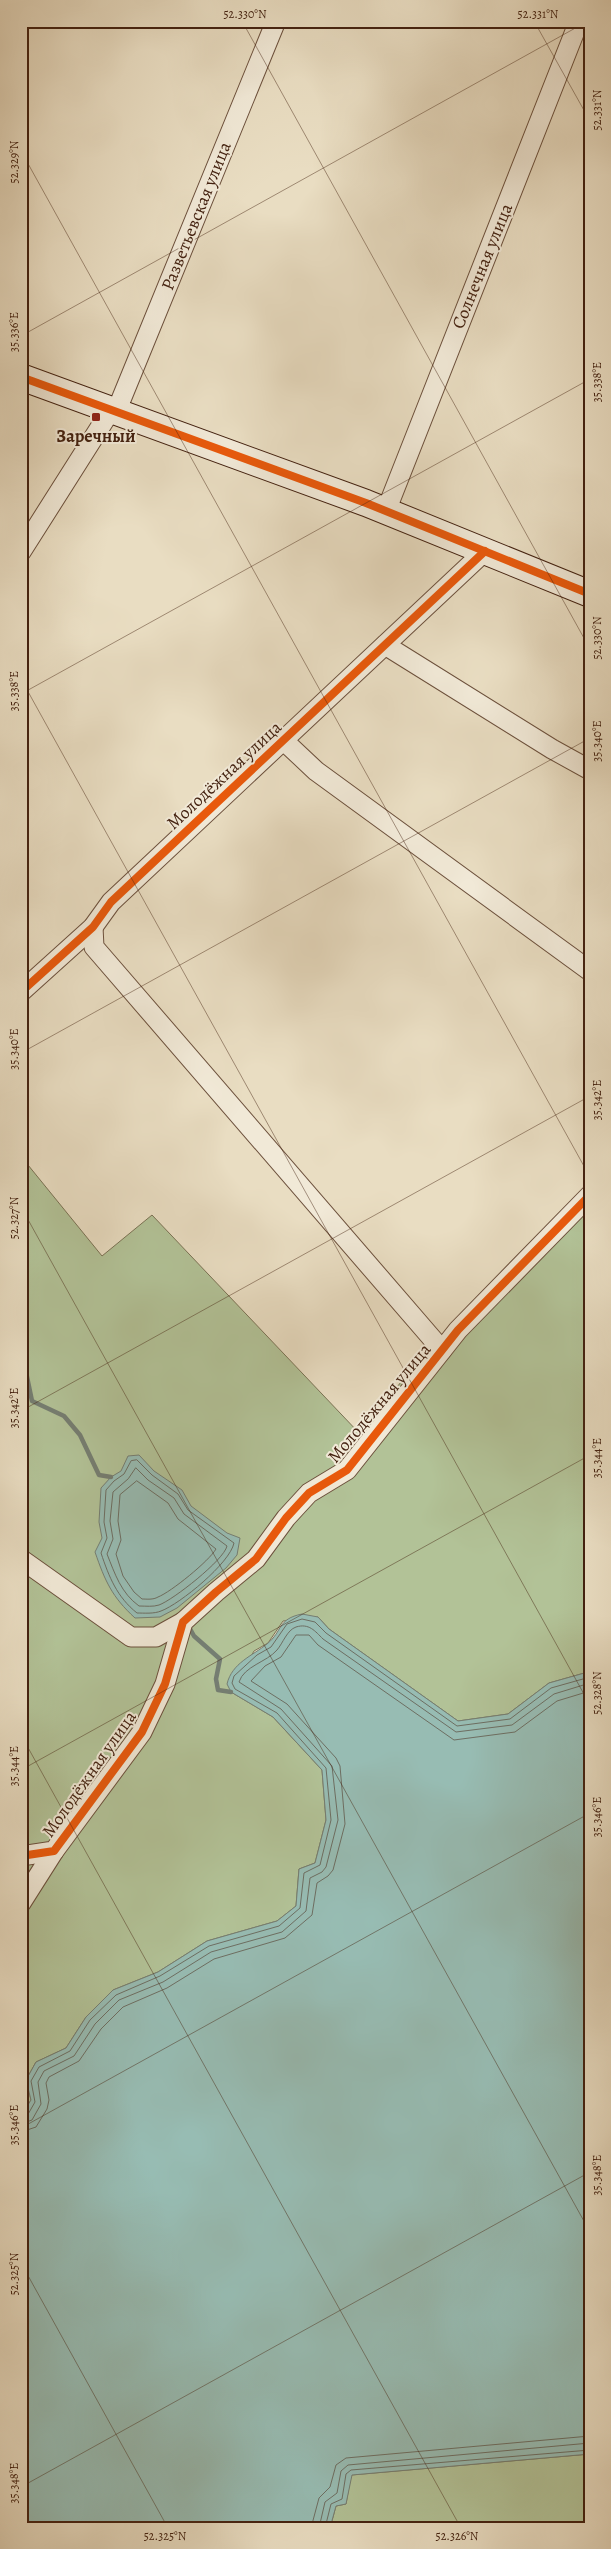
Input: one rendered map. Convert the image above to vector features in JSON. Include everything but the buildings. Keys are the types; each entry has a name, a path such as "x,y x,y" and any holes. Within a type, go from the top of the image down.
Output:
{"street":[{"name":"Разветьевская улица","path":"21,552 113,410 276,21"},
{"name":"Солнечная улица","path":"386,511 579,21"},
{"path":"21,377 386,511 590,594"},
{"name":"Молодёжная улица","path":"21,992 92,927 111,902 485,551"},
{"path":"385,645 552,749 590,770"},
{"name":"Молодёжная улица","path":"283,740 316,771 590,971"},
{"name":"Молодёжная улица","path":"92,927 94,947 442,1350"},
{"name":"Молодёжная улица","path":"21,1559 132,1637 156,1637 183,1622 256,1559 286,1518 309,1493 347,1470 458,1330 590,1194"},
{"name":"Молодёжная улица","path":"21,1856 54,1850 142,1732 164,1684 183,1622"},
{"path":"21,1903 54,1850"}],"green space":[{"path":"28,1165 102,1256 152,1215 360,1434 427,1349 442,1361 467,1331 590,1207 590,1667 588,1672 549,1683 508,1714 458,1721 329,1629 318,1617 283,1621 268,1643 254,1651 231,1692 273,1717 322,1770 326,1820 315,1863 299,1869 296,1906 277,1921 207,1941 158,1972 113,1990 86,2017 66,2048 36,2062 26,2080 31,2100 21,2116 21,1170"},
{"path":"590,2454 590,2528 330,2528 336,2506 346,2504 351,2475"}],"water":[{"path":"139,1455 154,1471 182,1490 191,1506 227,1533 240,1538 237,1555 226,1568 177,1608 160,1617 135,1618 120,1603 102,1572 95,1552 102,1538 99,1522 101,1488 111,1477 121,1471 128,1456"},
{"path":"302,1614 318,1617 329,1629 458,1721 508,1714 549,1683 588,1672 590,1667 590,2454 352,2475 346,2504 336,2506 330,2528 21,2528 21,2116 31,2100 26,2080 36,2062 66,2048 86,2017 113,1990 158,1972 207,1941 277,1921 296,1906 299,1869 315,1863 326,1820 322,1770 273,1717 231,1692 227,1684 238,1665 267,1644 284,1622"}],"waterway":[{"path":"21,1362 26,1372 32,1401 64,1416 80,1435 99,1475 111,1477"},
{"path":"189,1627 194,1636 220,1659 216,1679 218,1690 231,1692"}],"cycle path":[{"path":"21,377 366,503 590,594"},
{"path":"21,992 93,927 111,902 485,551"},
{"path":"21,1856 54,1851 142,1732 165,1684 183,1622 256,1559 286,1518 309,1493 347,1470 458,1330 590,1195"}],"place":[{"name":"Заречный","path":"96,417"}]}
